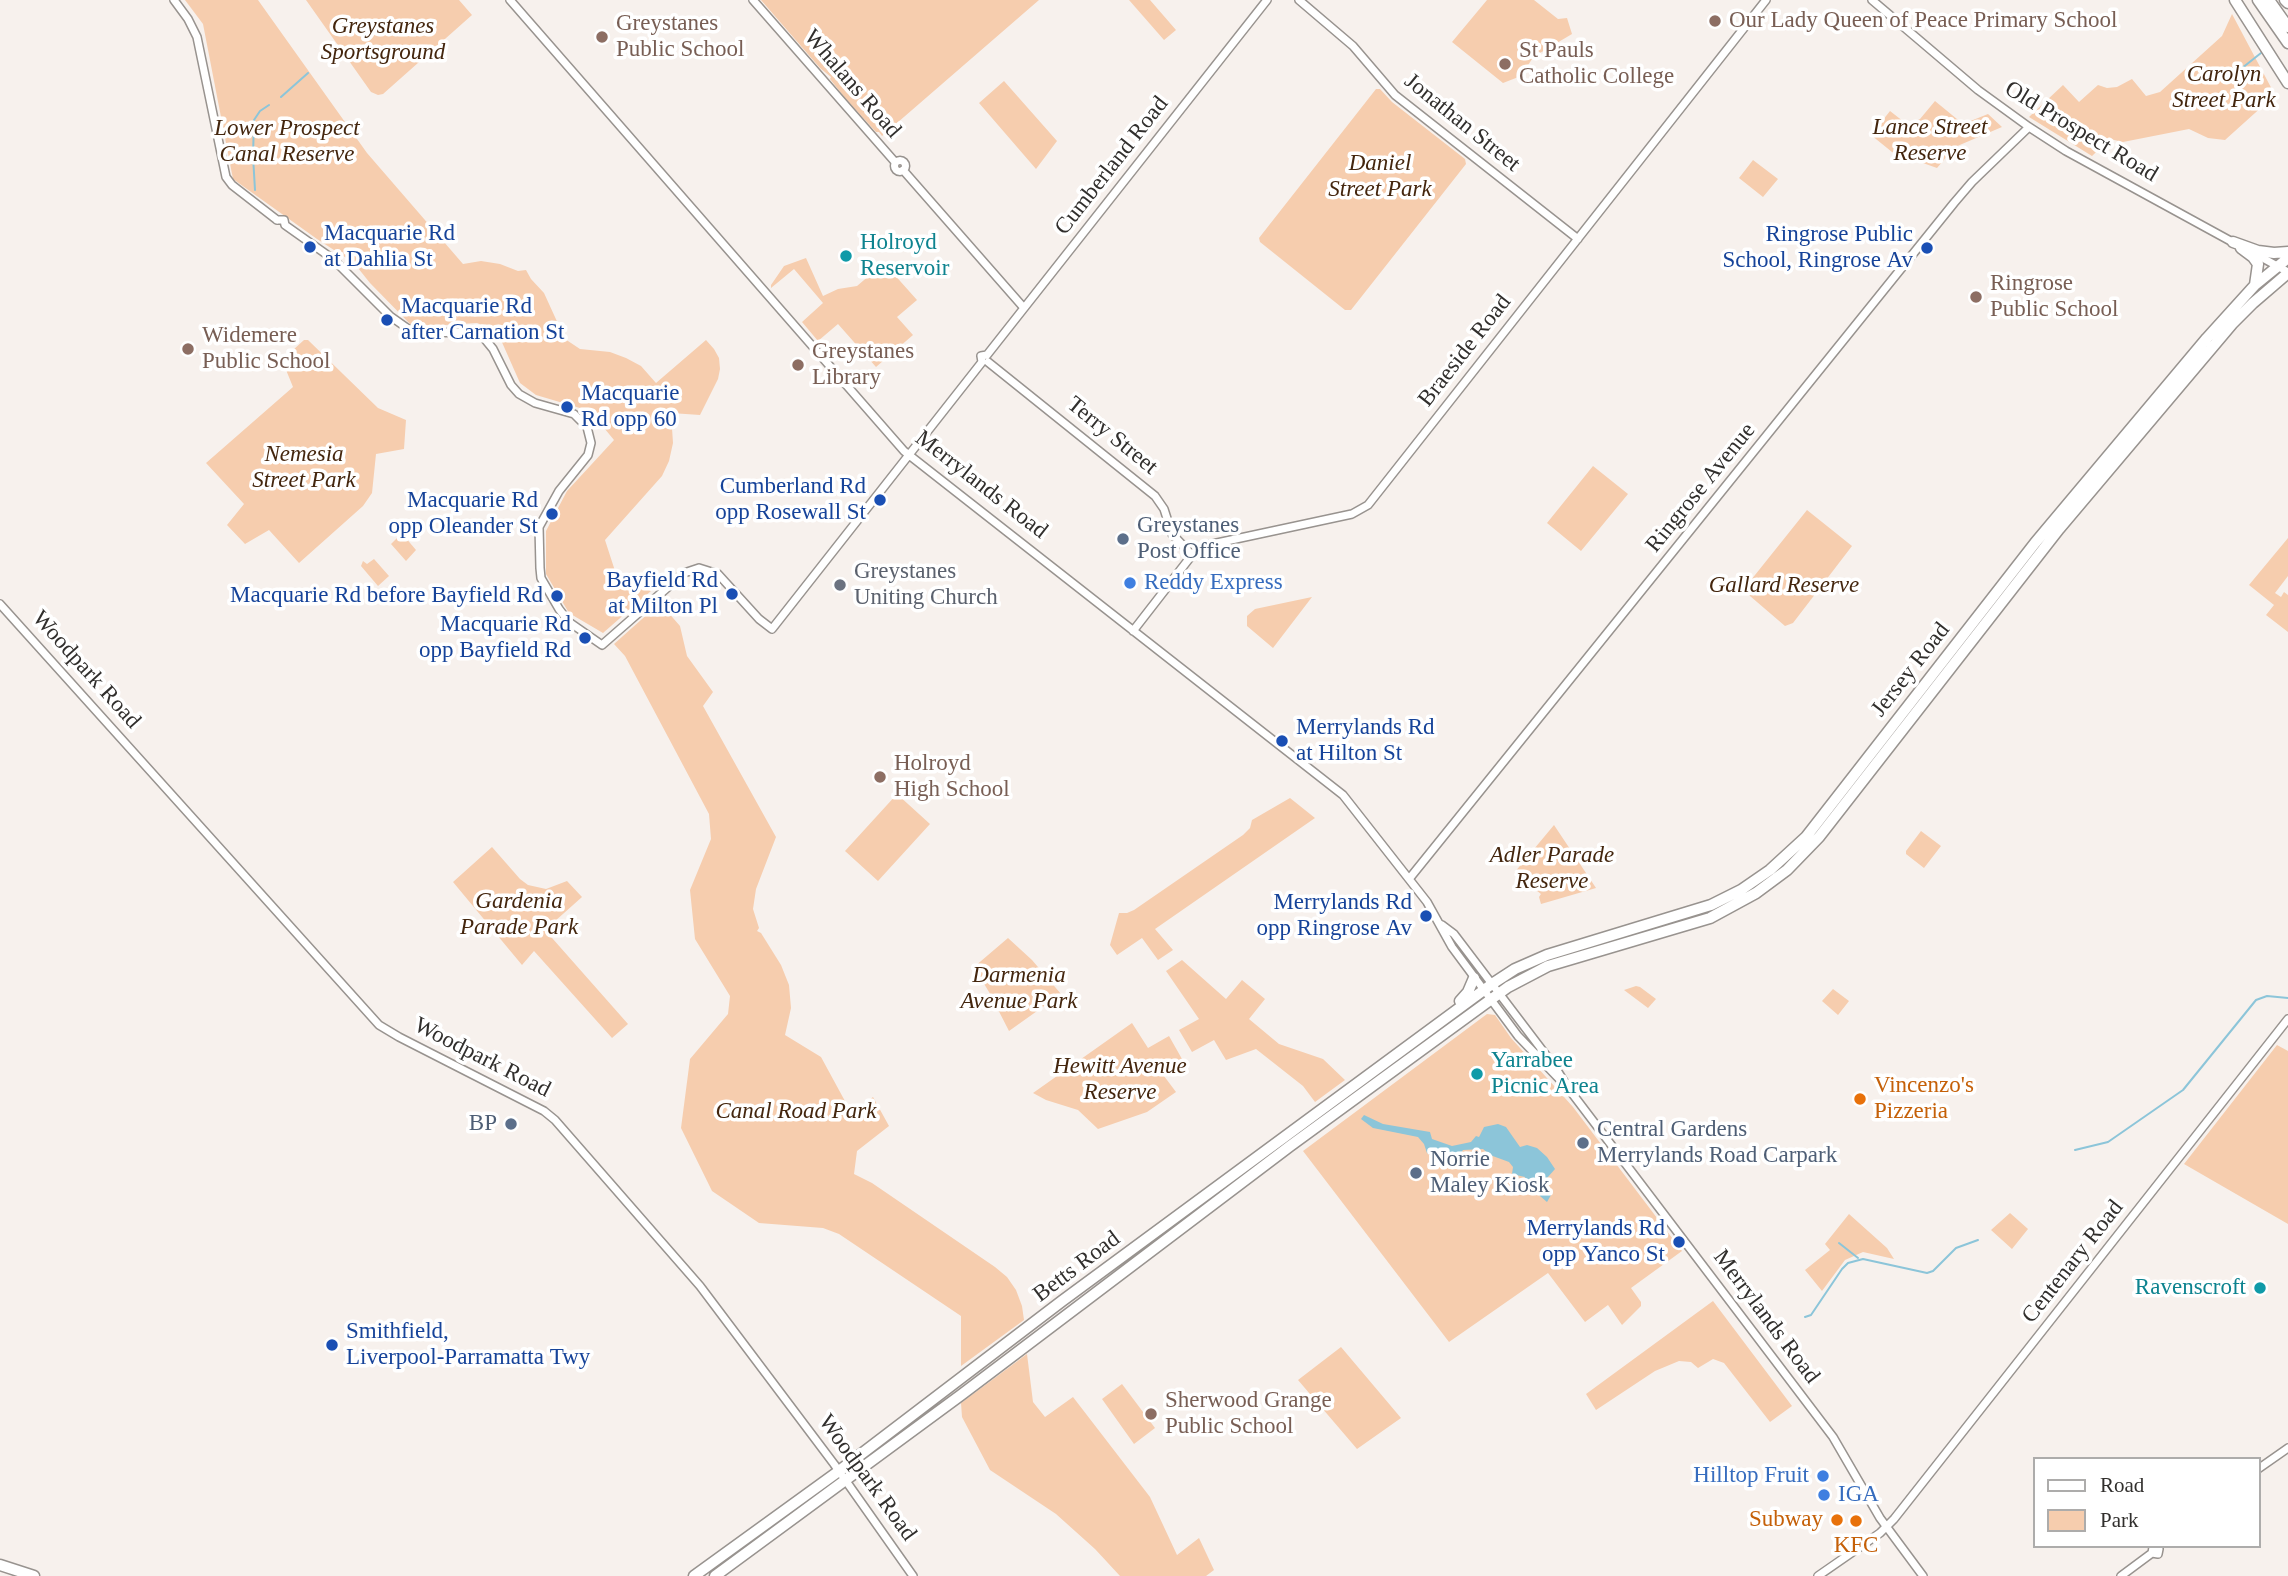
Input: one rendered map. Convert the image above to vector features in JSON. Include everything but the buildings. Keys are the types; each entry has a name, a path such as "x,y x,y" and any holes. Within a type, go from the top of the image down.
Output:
{"highway":[{"path":"2235,0 2288,83"},
{"path":"2242,0 2288,75"},
{"path":"2258,0 2288,43"},
{"path":"2269,0 2288,27"},
{"path":"2233,242 2258,251 2288,252"},
{"path":"2233,242 2258,264 2255,285"},
{"name":"Jersey Road","path":"1488,987 1515,969 1547,955 1711,905 1758,880 1790,853 1818,822 2053,521 2207,338 2255,285 2288,258"},
{"name":"Jersey Road","path":"1495,997 1548,966 1685,926 1724,911 1771,883 1797,861 1826,828 2059,529 2232,324 2288,272"},
{"path":"1452,1013 1468,992 1474,978"},
{"name":"Betts Road","path":"694,1576 1488,987"},
{"name":"Betts Road","path":"715,1576 846,1481 1290,1146 1495,997"},
{"path":"0,1565 34,1576"}],"street":[{"name":"Cumberland Road","path":"174,0 197,37 226,177 232,185 277,220 278,227 285,225 333,259 390,316 418,333 466,331 479,334 493,349 511,385 519,394 535,403 574,414 587,427 591,443 588,455 559,491 540,527 540,568 541,578 569,622 602,645 684,573 694,568 714,571 721,576 759,619 772,629 1267,0"},
{"name":"Merrylands Road","path":"510,0 908,455 1343,795 1409,879 1474,978 1488,987"},
{"name":"Whalans Road","path":"753,0 895,162 896,170 903,170 1024,308"},
{"name":"Jonathan Street","path":"1299,0 1353,46 1395,96 1578,239"},
{"name":"Braeside Road","path":"1133,631 1192,555 1211,542 1352,514 1365,508 1766,0"},
{"name":"Old Prospect Road","path":"1872,0 1978,90 2029,127 2066,151 2288,272"},
{"name":"Ringrose Avenue","path":"1409,879 1954,203 2029,127"},
{"name":"Terry Street","path":"985,360 1155,496 1165,511 1174,538 1192,555"},
{"name":"Woodpark Road","path":"0,604 379,1025 555,1119 685,1267 839,1471 913,1576"},
{"name":"Merrylands Road","path":"1440,923 1454,934 1535,1056 1568,1088 1833,1437 1886,1527 1923,1576"},
{"name":"Centenary Road","path":"1818,1576 1886,1527 1955,1444 2288,1018"},
{"path":"2260,1468 2288,1448"},
{"path":"2121,1576 2157,1549"}],"green space":[{"name":"Lower Prospect Canal Reserve","path":"185,0 258,0 367,153 463,264 481,261 518,271 526,270 544,293 565,339 580,349 610,352 626,358 641,366 656,383 706,340 714,349 719,358 718,379 700,415 671,413 673,443 662,476 605,540 616,574 638,582 651,591 603,633 569,613 546,574 546,531 567,491 614,440 590,411 536,395 520,383 497,331 477,323 413,327 354,263 233,179 203,24"},
{"name":"Greystanes Sportsground","path":"306,0 459,0 472,15 383,94 378,95 371,92"},
{"path":"761,0 1039,0 882,136 845,98 831,77"},
{"path":"1129,0 1150,0 1176,30 1164,40"},
{"name":"St Pauls Catholic College","path":"1487,0 1534,0 1558,19 1567,18 1572,34 1532,59 1521,76 1503,83 1452,42"},
{"name":"Carolyn Street Park","path":"2232,14 2275,95 2225,140 2208,138 2189,129 2123,142 2110,139 2092,156 2029,117 2063,85 2079,102 2098,85 2117,87 2132,79 2146,96 2160,92 2222,36"},
{"path":"1004,81 1057,141 1036,169 979,103"},
{"name":"Daniel Street Park","path":"1376,89 1380,89 1392,102 1465,159 1466,164 1351,310 1345,310 1260,242 1259,238"},
{"name":"Lance Street Reserve","path":"1935,101 1963,124 1988,114 2002,127 1955,147 1937,168 1892,152 1871,135 1890,111 1908,125 1920,119"},
{"path":"1753,160 1778,179 1763,197 1739,178"},
{"path":"806,258 823,296 838,289 857,286 884,263 917,300 897,317 913,335 876,367 838,324 818,341 802,322 823,303 794,269 771,288 784,266"},
{"name":"Nemesia Street Park","path":"304,340 308,340 378,408 406,420 404,449 376,454 372,493 363,506 299,563 269,530 245,544 227,525 244,504 206,463 293,387 282,360"},
{"path":"1593,466 1628,494 1581,551 1547,523"},
{"name":"Gallard Reserve","path":"1807,510 1852,546 1793,623 1785,626 1743,590"},
{"path":"399,530 416,550 406,561 391,544 398,537 395,532"},
{"path":"2288,538 2288,576 2275,593 2281,597 2284,592 2288,595 2288,632 2266,615 2274,605 2249,585"},
{"path":"374,559 389,576 378,586 361,566 363,561 367,564"},
{"path":"1312,597 1273,648 1247,626 1247,616 1255,609"},
{"name":"Canal Road Park","path":"660,603 680,626 687,656 713,692 703,706 776,837 756,889 753,909 759,928 757,931 761,933 781,965 789,985 791,1008 785,1035 821,1057 852,1114 873,1097 889,1126 857,1151 854,1174 872,1183 995,1267 1007,1277 1016,1290 1024,1320 961,1366 961,1316 839,1234 823,1228 759,1223 712,1191 681,1128 690,1059 728,1014 730,996 695,939 690,890 711,839 709,814 625,656 614,644"},
{"path":"897,794 930,824 878,881 845,851"},
{"path":"1290,798 1315,818 1155,929 1173,950 1158,960 1142,938 1117,955 1110,945 1119,913 1134,910 1243,835 1250,828 1252,820"},
{"name":"Adler Parade Reserve","path":"1554,825 1596,888 1541,904 1541,894 1514,873"},
{"path":"1921,831 1941,846 1924,868 1906,854"},
{"name":"Gardenia Parade Park","path":"492,847 528,885 546,889 567,881 582,897 545,930 628,1024 612,1038 534,951 522,965 453,882"},
{"name":"Darmenia Avenue Park","path":"1008,938 1032,960 1061,994 1009,1031 974,967"},
{"path":"1182,960 1226,999 1242,980 1265,999 1249,1019 1279,1044 1323,1059 1345,1080 1315,1102 1303,1086 1256,1049 1226,1060 1214,1040 1192,1052 1179,1030 1199,1019 1166,971"},
{"path":"1636,986 1656,999 1648,1008 1624,990"},
{"path":"1833,989 1849,1001 1838,1015 1822,1001"},
{"path":"1487,1014 1495,1015 1511,1038 1573,1107 1682,1251 1631,1288 1641,1306 1622,1325 1608,1305 1585,1322 1548,1273 1449,1342 1303,1151"},
{"name":"Hewitt Avenue Reserve","path":"1132,1023 1148,1048 1169,1036 1182,1059 1161,1072 1176,1092 1147,1112 1098,1129 1078,1110 1033,1093"},
{"path":"2277,1045 2288,1051 2288,1224 2184,1164"},
{"path":"2010,1213 2028,1229 2012,1249 1991,1230"},
{"path":"1849,1214 1887,1248 1894,1259 1863,1252 1845,1260 1822,1291 1805,1270 1830,1250 1825,1244"},
{"path":"1713,1301 1792,1406 1770,1422 1724,1363 1713,1359 1698,1368 1691,1362 1679,1361 1655,1371 1596,1410 1586,1394"},
{"path":"1341,1347 1401,1418 1357,1449 1298,1380"},
{"path":"1027,1354 1033,1402 1045,1417 1073,1397 1150,1497 1177,1555 1199,1538 1214,1570 1206,1576 1120,1576 1056,1514 990,1470 962,1417 961,1403"},
{"path":"1122,1384 1155,1428 1134,1444 1102,1399"}],"water":[{"path":"1364,1115 1383,1124 1430,1132 1432,1139 1452,1146 1471,1142 1476,1136 1479,1137 1484,1127 1498,1124 1506,1127 1520,1147 1527,1145 1537,1148 1555,1169 1540,1186 1551,1195 1547,1202 1537,1190 1526,1188 1525,1177 1512,1174 1513,1167 1509,1162 1490,1155 1483,1149 1463,1150 1453,1156 1451,1162 1444,1163 1427,1153 1418,1137 1373,1128 1361,1119"}],"waterway":[{"path":"2237,72 2261,53"},
{"path":"281,97 308,73"},
{"path":"255,190 254,120 260,111 269,105"},
{"path":"2075,1150 2108,1142 2183,1090 2256,1000 2267,996 2288,998"},
{"path":"1805,1317 1811,1315 1848,1263 1863,1259 1927,1273 1933,1271 1956,1248 1978,1240"},
{"path":"1839,1243 1858,1258"}],"place":[{"name":"Our Lady Queen of Peace Primary School","path":"1715,21"},
{"name":"Greystanes Public School","path":"602,37"},
{"name":"St Pauls Catholic College","path":"1505,64"},
{"name":"Macquarie Rd at Dahlia St","path":"310,247"},
{"name":"Ringrose Public School, Ringrose Av","path":"1927,248"},
{"name":"Holroyd Reservoir","path":"846,256"},
{"name":"Ringrose Public School","path":"1976,297"},
{"name":"Macquarie Rd after Carnation St","path":"387,320"},
{"name":"Widemere Public School","path":"188,349"},
{"name":"Greystanes Library","path":"798,365"},
{"name":"Macquarie Rd opp 60","path":"567,407"},
{"name":"Cumberland Rd opp Rosewall St","path":"880,500"},
{"name":"Macquarie Rd opp Oleander St","path":"552,514"},
{"name":"Greystanes Post Office","path":"1123,539"},
{"name":"Reddy Express","path":"1130,583"},
{"name":"Greystanes Uniting Church","path":"840,585"},
{"name":"Bayfield Rd at Milton Pl","path":"732,594"},
{"name":"Macquarie Rd before Bayfield Rd","path":"557,596"},
{"name":"Macquarie Rd opp Bayfield Rd","path":"585,638"},
{"name":"Merrylands Rd at Hilton St","path":"1282,741"},
{"name":"Holroyd High School","path":"880,777"},
{"name":"Merrylands Rd opp Ringrose Av","path":"1426,916"},
{"name":"Yarrabee Picnic Area","path":"1477,1074"},
{"name":"Vincenzo's Pizzeria","path":"1860,1099"},
{"name":"BP","path":"511,1124"},
{"name":"Central Gardens Merrylands Road Carpark","path":"1583,1143"},
{"name":"Norrie Maley Kiosk","path":"1416,1173"},
{"name":"Merrylands Rd opp Yanco St","path":"1679,1242"},
{"name":"Ravenscroft","path":"2260,1288"},
{"name":"Smithfield, Liverpool-Parramatta Twy","path":"332,1345"},
{"name":"Sherwood Grange Public School","path":"1151,1414"},
{"name":"Hilltop Fruit","path":"1823,1476"},
{"name":"IGA","path":"1824,1495"},
{"name":"Subway","path":"1837,1520"},
{"name":"KFC","path":"1856,1521"}]}
